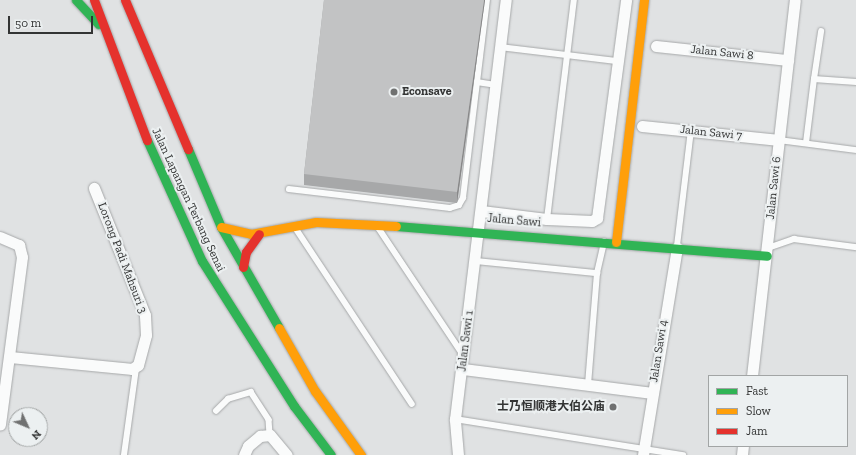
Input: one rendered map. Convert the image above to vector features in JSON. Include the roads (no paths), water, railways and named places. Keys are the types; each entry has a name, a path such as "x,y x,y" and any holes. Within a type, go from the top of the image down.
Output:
{"main road":[{"path":"76,0 102,30"},
{"name":"Jalan Lapangan Terbang Senai","path":"94,0 102,30 136,117 202,261 294,406 331,455"},
{"name":"Jalan Lapangan Terbang Senai","path":"125,0 222,227 243,267 315,391 361,455"},
{"path":"134,24 135,0"},
{"path":"616,242 644,0"},
{"name":"Jalan Sawi","path":"222,227 259,234 316,222 479,230 676,248 768,252"},
{"path":"243,267 246,252 259,234"}],"street":[{"name":"Jalan Sawi 1","path":"456,454 455,419 463,369 499,47 506,0"},
{"path":"481,211 547,219 592,221 600,211 626,0"},
{"name":"Jalan Sawi 6","path":"752,375 768,252 795,0"},
{"name":"Jalan Sawi 8","path":"656,46 788,60"},
{"name":"Jalan Sawi 7","path":"642,126 779,140"},
{"name":"Lorong Padi Mahsuri 3","path":"94,188 145,315 146,335 136,368"},
{"path":"0,237 19,245 22,258 0,424"},
{"name":"Jalan Sawi 4","path":"643,452 676,248"},
{"path":"10,356 136,368"},
{"path":"463,369 652,393"},
{"path":"244,455 248,446 260,436 270,435 287,455"}],"lane":[{"path":"289,189 456,207 463,198 487,0"},
{"path":"547,219 574,0"},
{"path":"806,143 820,32"},
{"path":"499,47 619,61"},
{"path":"814,79 856,82"},
{"path":"477,82 495,85"},
{"path":"676,248 691,131"},
{"path":"779,140 856,150"},
{"path":"376,225 464,357"},
{"path":"295,226 412,404"},
{"path":"768,252 794,239 856,247"},
{"path":"588,385 597,273 604,242"},
{"path":"476,260 597,273"},
{"path":"124,455 136,368"},
{"path":"216,411 228,399 251,392 269,420 270,435"},
{"path":"455,419 643,452 683,455"}],"place":[{"name":"Econsave","path":"394,92"},
{"name":"士乃恒顺港大伯公庙","path":"613,407"}]}
